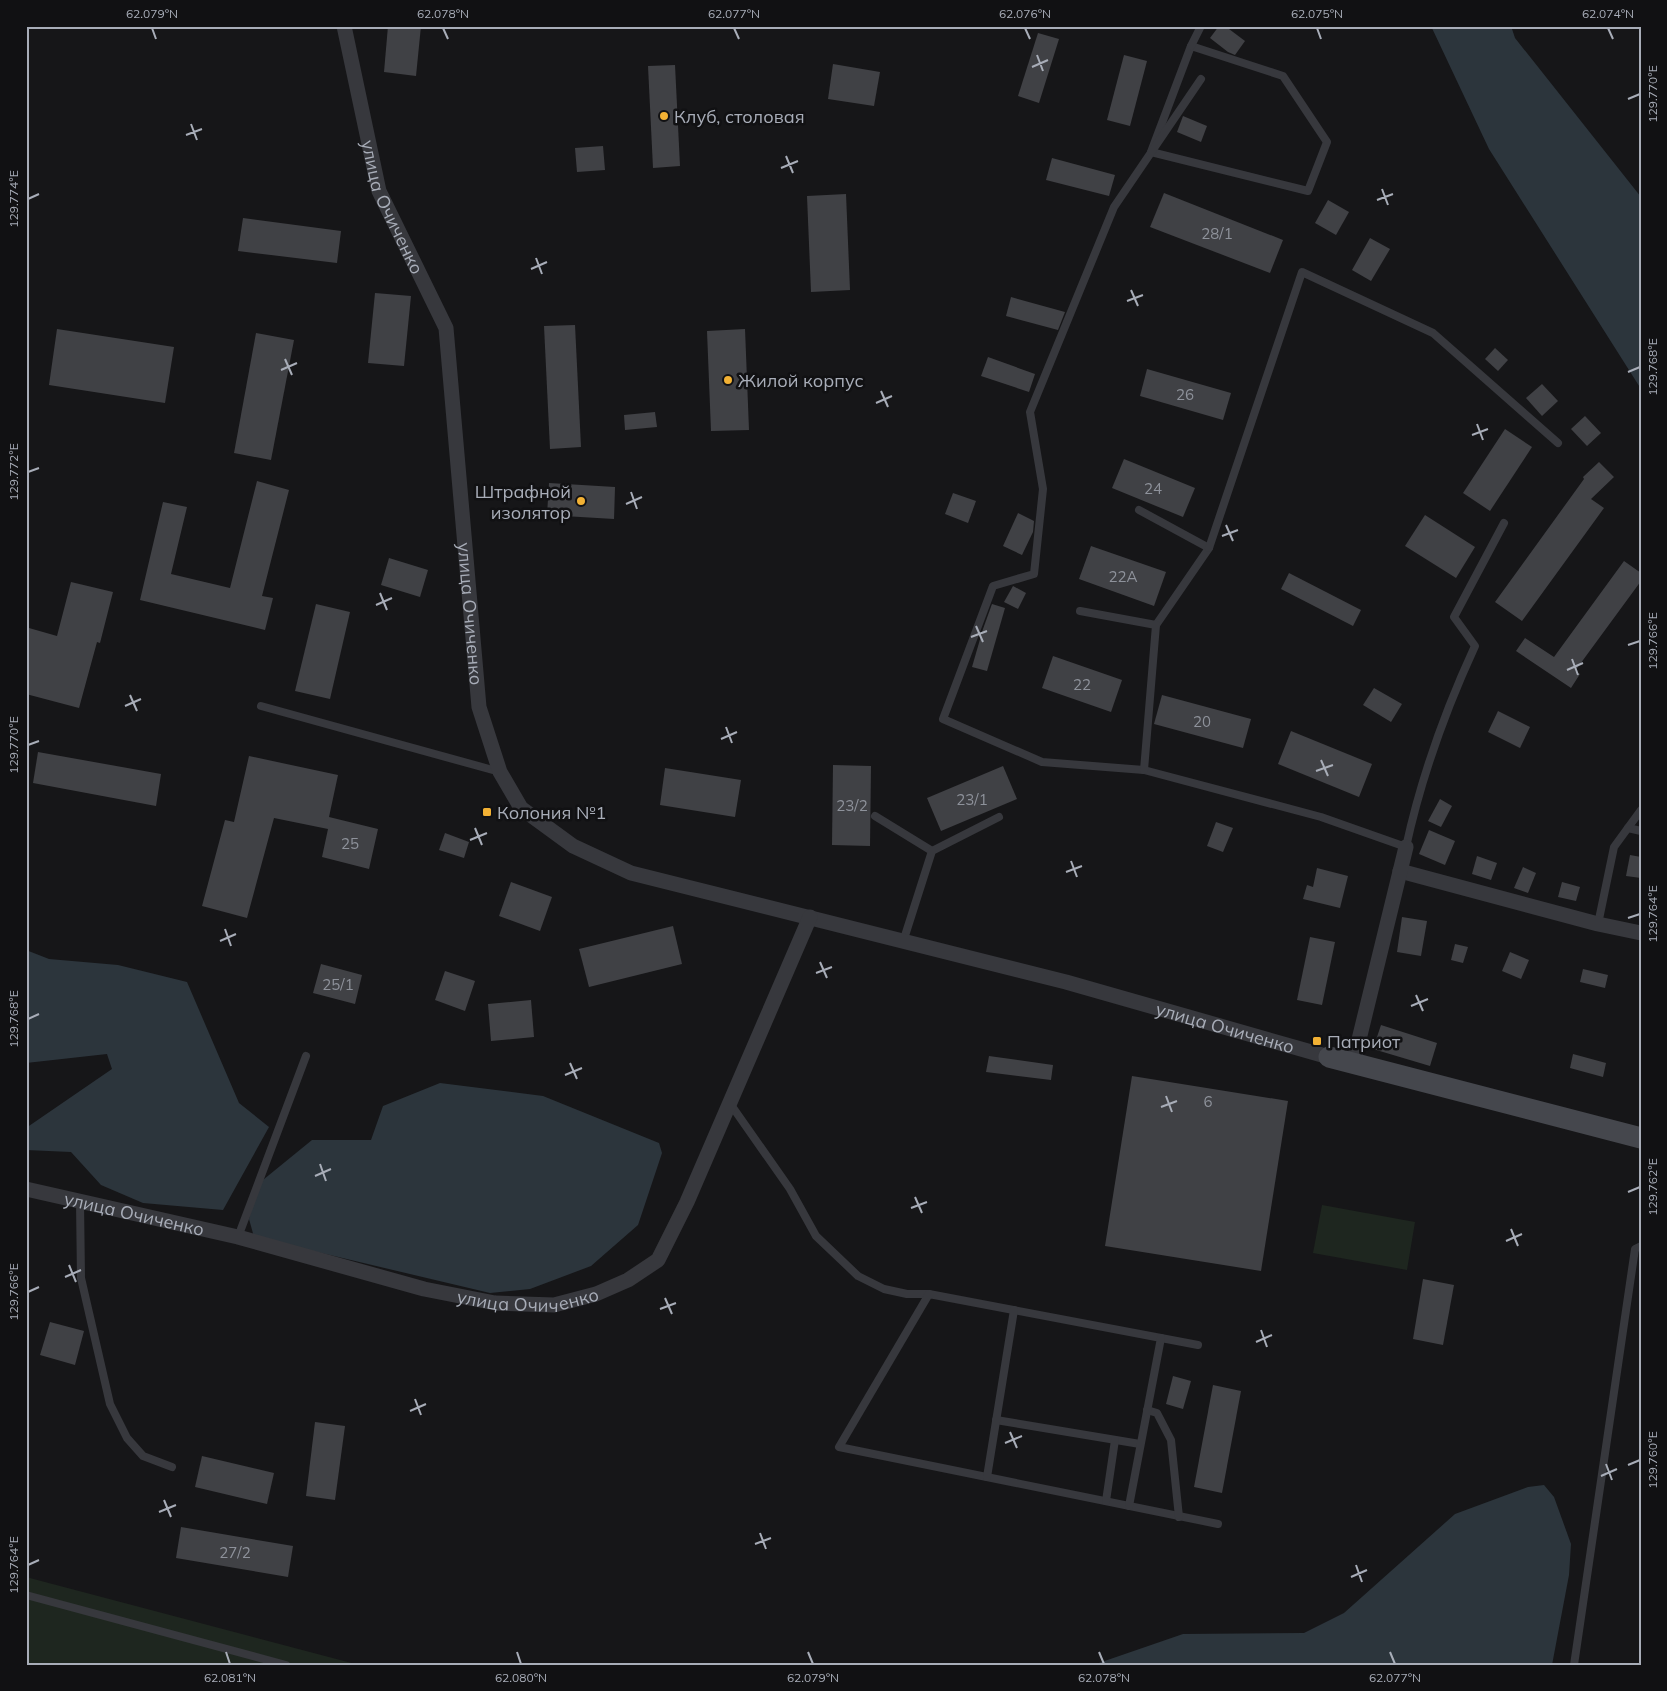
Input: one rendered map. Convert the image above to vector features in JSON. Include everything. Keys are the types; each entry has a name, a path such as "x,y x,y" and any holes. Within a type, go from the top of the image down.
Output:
{"street":[{"name":"улица Очиченко","path":"344,26 379,191 446,328 479,707 500,772 521,808 572,846 631,874 1066,982 1352,1064 1641,1138"},
{"path":"1352,1064 1406,847"},
{"path":"1400,871 1598,924 1641,932"},
{"name":"улица Очиченко","path":"26,1189 238,1237 424,1289 495,1303 554,1305 596,1294 628,1280 658,1260 687,1202 810,917"}],"lane":[{"path":"1151,152 1191,46 1201,26"},
{"path":"1151,152 1308,191 1327,142 1283,76 1191,46"},
{"path":"1201,79 1114,207 1030,412 1043,489 1034,574 993,586 943,719 1042,762 1144,770 1321,817 1406,847 1414,809 1450,702 1475,646 1454,617 1504,523"},
{"path":"1144,770 1156,625 1209,548 1302,272 1433,333 1558,443"},
{"path":"1140,510 1209,548"},
{"path":"1080,611 1156,625"},
{"path":"261,706 500,772"},
{"path":"1598,924 1614,848 1641,810"},
{"path":"875,816 932,851"},
{"path":"902,942 932,851 999,817"},
{"path":"1628,828 1641,831"},
{"path":"238,1237 306,1056"},
{"path":"730,1102 790,1189 816,1236 858,1276 884,1289 907,1294 929,1294 1198,1345"},
{"path":"80,1202 81,1278 110,1404 127,1438 143,1456 172,1467"},
{"path":"1574,1665 1635,1249 1641,1246"},
{"path":"929,1294 839,1446 1218,1524"},
{"path":"987,1477 1014,1310"},
{"path":"1129,1506 1161,1338"},
{"path":"1147,1410 1157,1413 1171,1440 1179,1516"},
{"path":"996,1420 1140,1444"},
{"path":"1106,1501 1115,1440"},
{"path":"26,1595 286,1665"}],"shaded area":[{"path":"1431,26 1511,26 1515,38 1641,197 1641,389 1489,149"},
{"path":"26,950 49,959 118,965 187,982 239,1103 269,1127 223,1210 143,1203 101,1185 71,1152 26,1150 26,1128 112,1069 107,1054 26,1063"},
{"path":"440,1083 543,1096 659,1143 662,1153 638,1225 591,1266 530,1289 490,1293 254,1237 249,1219 258,1184 312,1140 371,1140 383,1106"},
{"path":"1322,1205 1415,1222 1407,1270 1313,1253"},
{"path":"1544,1485 1554,1497 1571,1544 1569,1575 1552,1665 1093,1665 1183,1634 1304,1633 1344,1613 1455,1514 1528,1487"},
{"path":"26,1577 359,1665 26,1665"}],"building":[{"path":"388,26 421,26 416,76 384,72"},
{"path":"1219,26 1225,26 1245,41 1235,55 1210,38"},
{"path":"1038,33 1059,39 1039,103 1018,96"},
{"path":"1124,55 1147,61 1130,126 1107,120"},
{"path":"833,64 880,72 874,106 828,99"},
{"name":"Клуб, столовая","path":"675,65 680,166 653,168 648,66"},
{"path":"1183,116 1207,126 1201,142 1177,132"},
{"path":"603,146 605,170 577,172 575,148"},
{"path":"1052,158 1115,175 1109,196 1046,180"},
{"path":"1164,193 1283,240 1270,273 1150,227"},
{"path":"846,194 850,290 811,292 807,196"},
{"path":"1328,200 1349,212 1336,235 1315,223"},
{"path":"243,218 341,231 337,263 238,251"},
{"path":"1370,238 1390,249 1371,281 1352,270"},
{"path":"375,293 411,296 404,366 368,363"},
{"path":"1011,297 1065,312 1058,330 1006,316"},
{"path":"575,325 581,447 550,449 544,326"},
{"path":"57,329 174,347 165,403 49,385"},
{"name":"Жилой корпус","path":"745,329 749,430 711,431 707,331"},
{"path":"256,333 294,340 271,460 234,453"},
{"path":"1495,348 1508,360 1498,371 1485,359"},
{"path":"988,357 1035,374 1029,392 981,376"},
{"path":"1147,369 1231,393 1223,420 1140,396"},
{"path":"1542,384 1558,401 1542,416 1526,398"},
{"path":"655,412 657,427 625,430 624,415"},
{"path":"1585,416 1601,433 1587,446 1571,429"},
{"path":"1505,429 1532,447 1490,511 1463,493"},
{"path":"1124,459 1195,488 1183,517 1112,488"},
{"path":"1599,462 1614,477 1591,499 1604,508 1522,621 1495,602 1584,479 1583,477"},
{"path":"257,481 289,490 262,596 273,598 265,630 140,600 163,502 187,507 171,574 230,588"},
{"name":"Штрафной изолятор","path":"549,483 615,487 614,519 547,515"},
{"path":"953,493 976,501 968,523 945,514"},
{"path":"1018,513 1034,521 1033,532 1022,555 1003,546"},
{"path":"1425,515 1475,547 1456,578 1405,546"},
{"path":"1091,546 1166,572 1154,606 1079,579"},
{"path":"389,558 428,570 420,597 381,585"},
{"path":"1624,561 1641,573 1641,581 1575,671 1580,674 1571,688 1516,651 1525,638 1554,657"},
{"path":"1289,573 1361,610 1353,626 1281,589"},
{"path":"71,582 113,592 100,643 97,642 79,708 26,694 26,637 29,628 57,636"},
{"path":"1013,586 1026,593 1018,609 1004,602"},
{"path":"316,604 350,612 330,699 295,691"},
{"path":"992,604 1005,608 987,671 972,667"},
{"path":"1053,656 1122,680 1111,712 1042,688"},
{"path":"1374,688 1402,704 1391,722 1363,705"},
{"path":"1162,695 1251,719 1243,748 1154,724"},
{"path":"1498,711 1530,727 1520,748 1488,732"},
{"path":"1291,731 1372,764 1359,797 1278,764"},
{"path":"38,752 161,774 156,806 33,783"},
{"path":"249,756 338,775 329,817 378,829 369,869 322,857 328,829 274,818 247,918 202,906 225,820 234,822"},
{"path":"833,765 871,766 870,846 832,845"},
{"path":"1003,766 1017,799 941,831 927,798"},
{"path":"665,768 741,780 735,817 660,805"},
{"path":"1440,799 1452,806 1441,827 1428,821"},
{"path":"1216,822 1233,828 1223,852 1207,846"},
{"path":"1429,830 1455,841 1445,865 1419,854"},
{"path":"445,833 469,842 464,858 439,850"},
{"path":"1630,855 1641,857 1641,878 1626,876"},
{"path":"1477,856 1497,863 1491,880 1472,874"},
{"path":"1523,867 1536,873 1528,893 1514,888"},
{"path":"1317,868 1348,876 1340,908 1303,899 1307,885 1313,887"},
{"path":"511,882 552,897 540,931 499,916"},
{"path":"1562,882 1580,887 1576,901 1558,897"},
{"path":"1402,917 1427,921 1421,956 1397,952"},
{"path":"673,926 682,964 589,987 579,949"},
{"path":"1310,937 1335,942 1322,1005 1297,1000"},
{"path":"1455,944 1468,947 1463,963 1451,960"},
{"path":"1510,952 1529,960 1521,979 1502,971"},
{"path":"321,964 362,975 355,1004 313,993"},
{"path":"1583,969 1608,975 1605,988 1580,982"},
{"path":"445,971 475,981 465,1011 435,1000"},
{"path":"531,1000 534,1037 491,1041 488,1004"},
{"path":"1381,1025 1437,1043 1430,1066 1373,1049"},
{"path":"1573,1054 1606,1063 1603,1077 1570,1068"},
{"path":"989,1056 1053,1065 1051,1080 986,1072"},
{"path":"1132,1076 1288,1101 1261,1271 1105,1246"},
{"path":"1423,1279 1454,1285 1443,1345 1413,1339"},
{"path":"50,1322 84,1331 75,1365 40,1355"},
{"path":"1173,1376 1191,1381 1183,1409 1166,1404"},
{"path":"1213,1385 1241,1391 1222,1493 1194,1487"},
{"path":"315,1422 345,1426 335,1500 306,1496"},
{"path":"202,1456 274,1473 267,1504 195,1487"},
{"path":"181,1527 293,1546 288,1577 176,1558"}],"place":[{"name":"Клуб, столовая","path":"664,116"},
{"name":"Жилой корпус","path":"728,380"},
{"name":"Штрафной изолятор","path":"581,501"},
{"name":"Колония №1","path":"487,812"},
{"name":"Патриот","path":"1317,1041"}]}
